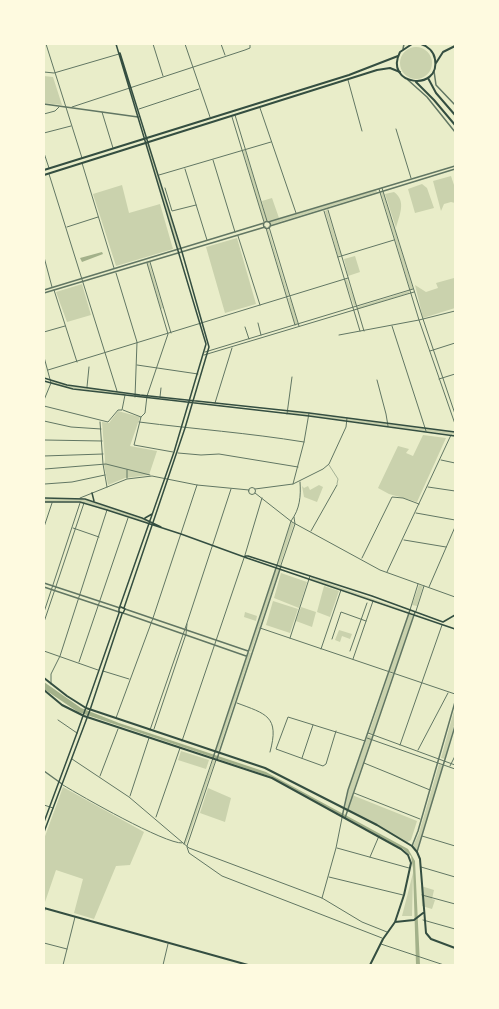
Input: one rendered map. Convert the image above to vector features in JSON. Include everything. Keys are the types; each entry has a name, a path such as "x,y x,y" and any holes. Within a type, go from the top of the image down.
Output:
{"main road":[{"path":"116,44 145,138"},
{"path":"44,170 349,75 384,63 398,56 403,49 412,44"},
{"path":"423,44 428,44"},
{"path":"416,82 428,78 434,70 435,64 433,53 423,44"},
{"path":"435,64 443,52 455,46"},
{"path":"398,56 397,64 400,72 408,80 416,82 434,100 455,125"},
{"path":"44,175 385,68 400,72"},
{"path":"428,78 438,96 455,115"},
{"path":"44,822 84,715 165,479 207,344 146,143 139,109 130,87"},
{"path":"44,832 90,710 177,453 208,351 204,323 158,176 146,143"},
{"path":"44,378 67,385 160,397 192,403 309,413 455,432"},
{"path":"44,381 66,388 147,399 189,402"},
{"path":"215,405 426,431 455,436"},
{"path":"92,493 94,501"},
{"path":"44,498 80,498 94,501 154,522 161,527"},
{"path":"44,502 80,502 107,510 152,526 161,527 214,545 276,568 455,629"},
{"path":"142,518 149,517 153,513"},
{"path":"245,556 281,566 443,622 455,615"},
{"path":"120,607 124,608"},
{"path":"119,612 123,613"},
{"path":"44,678 90,710 215,753 264,768 412,846 417,852 421,867 422,914 426,933 431,939 455,948"},
{"path":"44,690 62,705 87,717 272,778 379,836 408,855 411,859 411,868 395,922 380,944 370,965"},
{"path":"45,909 75,916 248,965"},
{"path":"395,922 414,920 422,914"}],"street":[{"path":"46,44 82,158"},
{"path":"153,44 163,76"},
{"path":"185,44 210,118"},
{"path":"221,44 225,56"},
{"path":"70,108 192,66 245,50 250,48 250,44"},
{"path":"403,49 404,44"},
{"path":"44,72 54,73 120,54"},
{"path":"434,70 436,85 455,106"},
{"path":"348,79 362,131"},
{"path":"408,80 427,98 455,132"},
{"path":"139,109 200,89"},
{"path":"44,104 138,117"},
{"path":"44,114 55,111 60,106"},
{"path":"260,107 296,213"},
{"path":"102,112 113,148"},
{"path":"235,115 299,327"},
{"path":"231,116 296,328"},
{"path":"44,133 71,126"},
{"path":"396,129 411,179"},
{"path":"158,176 271,142"},
{"path":"44,153 49,168"},
{"path":"213,160 235,232"},
{"path":"82,163 114,268"},
{"path":"185,168 208,241"},
{"path":"44,290 382,187 455,168"},
{"path":"44,293 328,210 451,169"},
{"path":"49,174 84,281 117,391"},
{"path":"382,187 423,319 455,414"},
{"path":"165,188 172,211 196,205"},
{"path":"379,188 438,380 455,424"},
{"path":"328,210 364,331"},
{"path":"324,211 360,331"},
{"path":"66,227 98,216"},
{"path":"238,236 260,306"},
{"path":"338,257 395,240"},
{"path":"44,257 52,287"},
{"path":"150,262 171,333"},
{"path":"146,263 168,334 147,396 145,413 139,422 133,444 174,452"},
{"path":"116,272 137,342 135,397"},
{"path":"48,370 287,298 348,278"},
{"path":"205,352 414,289"},
{"path":"53,290 66,325 77,362"},
{"path":"204,355 232,348 415,292"},
{"path":"340,335 419,320 455,311"},
{"path":"258,323 261,335"},
{"path":"44,332 66,325"},
{"path":"392,325 426,431"},
{"path":"245,327 249,339"},
{"path":"430,351 455,343"},
{"path":"215,405 232,348"},
{"path":"44,357 51,383 44,400"},
{"path":"137,365 198,374"},
{"path":"87,388 89,367"},
{"path":"438,380 455,374"},
{"path":"287,414 292,377"},
{"path":"377,380 388,427"},
{"path":"160,397 162,388"},
{"path":"122,410 125,392"},
{"path":"44,406 108,422 118,410 141,417"},
{"path":"293,484 304,442 309,413"},
{"path":"45,469 103,464 168,480 231,489 249,490 252,488 255,490 293,484 329,464 348,422 347,418"},
{"path":"44,421 71,427 101,429"},
{"path":"100,421 103,464 107,487"},
{"path":"139,422 182,428 257,434 304,442"},
{"path":"387,573 452,435"},
{"path":"44,440 102,441"},
{"path":"44,452 44,494"},
{"path":"177,453 201,455 219,454 298,467"},
{"path":"44,456 103,454"},
{"path":"440,460 455,463"},
{"path":"127,470 127,479"},
{"path":"45,484 72,482 105,475"},
{"path":"80,498 127,479 152,476"},
{"path":"183,843 215,753 290,521 294,516 301,497 300,481"},
{"path":"116,719 153,618 197,485"},
{"path":"310,532 337,485"},
{"path":"428,487 455,491"},
{"path":"150,730 214,545 231,489"},
{"path":"249,490 251,494 255,493 290,521 387,573 455,597"},
{"path":"362,559 387,505 394,496 408,499 419,505"},
{"path":"182,741 245,556 262,498"},
{"path":"44,527 52,502"},
{"path":"44,612 80,502"},
{"path":"44,622 84,503"},
{"path":"51,684 51,674 60,656 107,510"},
{"path":"415,513 455,520"},
{"path":"186,846 217,759 295,524 294,516"},
{"path":"79,662 128,518"},
{"path":"428,587 455,527"},
{"path":"72,528 99,537"},
{"path":"403,540 446,547"},
{"path":"290,638 310,576"},
{"path":"44,583 120,607"},
{"path":"322,898 336,848 343,810 418,584"},
{"path":"44,586 119,612"},
{"path":"342,820 346,818 424,586"},
{"path":"268,590 272,591"},
{"path":"321,650 342,590"},
{"path":"352,660 374,601"},
{"path":"350,651 367,604"},
{"path":"411,605 417,608"},
{"path":"124,608 248,651"},
{"path":"332,639 341,612 366,621"},
{"path":"123,613 246,656"},
{"path":"153,731 186,634 187,623"},
{"path":"400,745 442,625"},
{"path":"260,628 321,650 455,694"},
{"path":"44,651 99,670"},
{"path":"102,671 130,680"},
{"path":"417,751 448,692"},
{"path":"233,698 236,701 264,713 268,717 274,728 275,736 270,752"},
{"path":"412,846 422,819 440,759 455,702"},
{"path":"336,731 325,765 276,750 286,720 290,717 336,731 365,741"},
{"path":"58,720 77,733"},
{"path":"301,758 314,725"},
{"path":"417,852 455,726"},
{"path":"100,777 118,728"},
{"path":"368,733 455,765"},
{"path":"130,797 150,738"},
{"path":"366,738 455,769"},
{"path":"156,818 180,748"},
{"path":"450,767 455,756"},
{"path":"71,759 130,797 183,843 190,853 222,876 383,939"},
{"path":"364,763 430,790"},
{"path":"44,771 58,783 133,823 174,842 183,843"},
{"path":"354,793 422,819"},
{"path":"44,805 53,808"},
{"path":"370,857 379,836"},
{"path":"422,836 455,846"},
{"path":"186,846 193,850 322,898 362,922 388,932"},
{"path":"336,848 411,868"},
{"path":"421,867 455,877"},
{"path":"328,877 404,895"},
{"path":"422,895 455,904"},
{"path":"44,914 45,909"},
{"path":"63,965 75,916"},
{"path":"423,920 455,929"},
{"path":"44,943 67,950"},
{"path":"163,965 168,943"},
{"path":"380,944 444,965"}],"lane":[{"path":"329,464 338,479 337,485"}],"shaded area":[{"path":"413,47 419,47 428,51 432,63 428,75 419,79 413,79 404,75 400,66 400,60 404,51"},
{"path":"44,76 53,77 62,105 44,103"},
{"path":"148,143 180,248 178,249 146,144"},
{"path":"245,150 266,218 262,201 272,198 279,218 264,222 243,151"},
{"path":"451,176 455,188 455,203 451,202 444,204 441,211 433,181"},
{"path":"422,184 427,188 434,208 415,213 408,189"},
{"path":"122,185 129,213 160,204 173,249 116,266 93,194"},
{"path":"376,190 377,192 270,225 269,222"},
{"path":"383,192 413,289 410,289 381,193"},
{"path":"394,192 398,196 401,204 396,228 385,194"},
{"path":"327,210 341,255 338,256 325,211"},
{"path":"268,228 289,296 287,296 267,229"},
{"path":"237,238 256,304 225,313 206,247"},
{"path":"102,252 103,254 82,262 80,258"},
{"path":"355,256 360,272 348,276 344,259"},
{"path":"149,262 163,308 161,309 147,263"},
{"path":"454,278 455,308 423,318 415,285 426,292 438,288 436,283"},
{"path":"347,279 356,305 354,306 345,280"},
{"path":"82,284 91,315 67,322 56,292"},
{"path":"409,291 409,293 358,309 357,307"},
{"path":"288,298 290,298 298,324 295,325"},
{"path":"50,380 67,385 125,393 124,395 66,387 51,383"},
{"path":"118,411 140,417 130,446 157,451 149,475 125,478 108,485 104,465 105,460 102,422 109,423"},
{"path":"288,411 455,432 455,435 288,413"},
{"path":"423,435 446,438 417,502 389,494 378,488 398,446 409,449 406,453 413,456"},
{"path":"319,485 323,487 317,502 304,497 302,486 304,488 308,486 310,490"},
{"path":"44,499 84,499 150,521 149,524 80,501 44,502"},
{"path":"291,522 294,524 280,565 277,564"},
{"path":"276,569 279,570 251,652 249,651"},
{"path":"281,573 307,582 299,608 274,598"},
{"path":"311,577 441,623 310,579"},
{"path":"419,585 423,586 417,606 412,605"},
{"path":"324,586 339,591 330,617 317,612"},
{"path":"273,601 298,609 290,633 266,625"},
{"path":"301,607 316,612 312,627 296,621"},
{"path":"245,612 257,616 256,621 244,617"},
{"path":"409,614 413,616 394,673 389,671"},
{"path":"339,630 352,634 350,639 342,636 340,642 335,640"},
{"path":"248,652 251,653 218,752 216,751"},
{"path":"389,673 393,674 373,734 369,733"},
{"path":"44,682 81,708 119,723 266,772 408,849 415,861 420,965 416,965 413,868 411,856 403,849 272,777 78,712 44,689"},
{"path":"455,707 455,722 445,759 441,758"},
{"path":"368,735 372,736 352,795 417,821 411,840 406,843 345,808 349,787"},
{"path":"181,751 209,760 206,769 178,760"},
{"path":"213,760 215,761 186,844 184,843"},
{"path":"439,764 443,766 417,851 413,846 419,833"},
{"path":"63,787 144,832 130,865 116,866 94,919 74,913 83,879 56,870 44,905 44,839"},
{"path":"208,788 231,798 225,822 200,813"},
{"path":"413,873 412,916 402,916"},
{"path":"421,886 434,890 432,899 435,900 432,909 422,906"}]}
